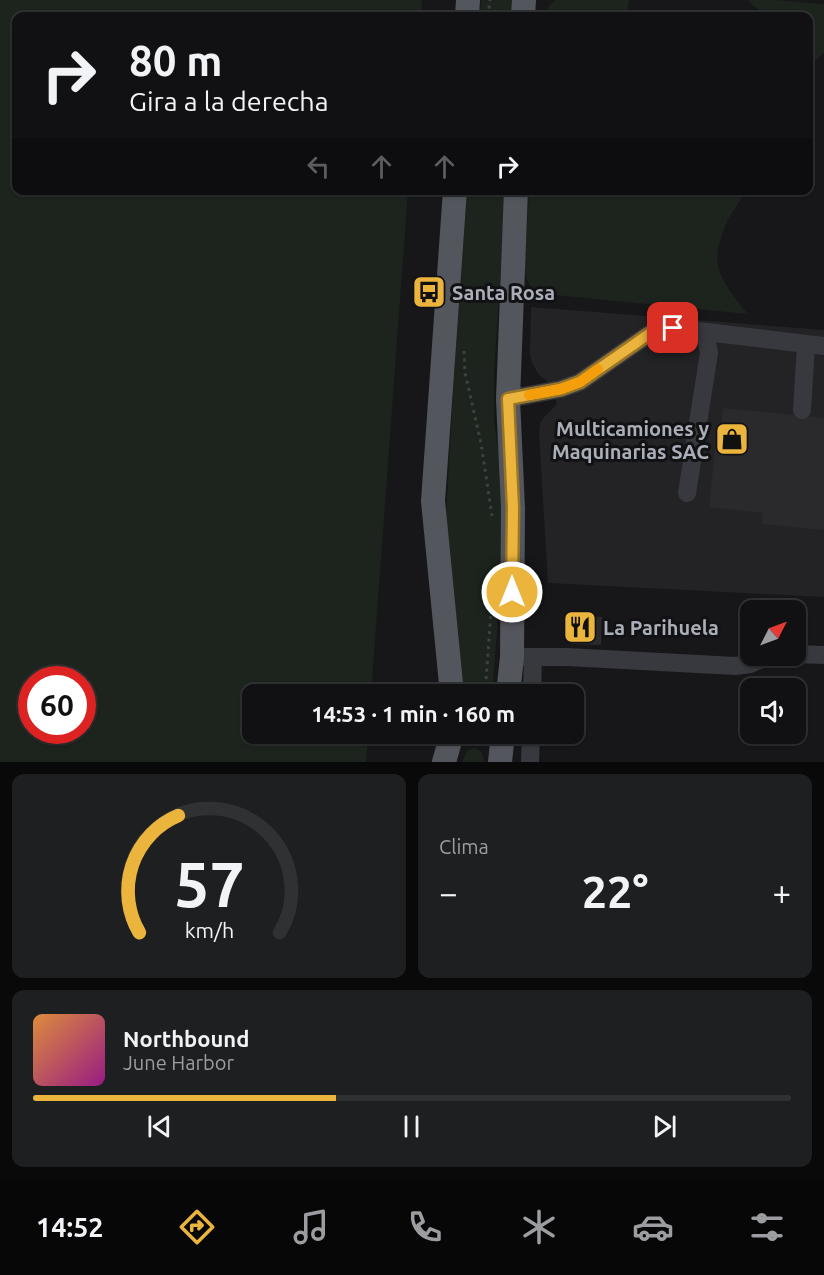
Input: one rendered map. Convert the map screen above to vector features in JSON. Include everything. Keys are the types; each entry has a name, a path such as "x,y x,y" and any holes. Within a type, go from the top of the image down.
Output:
{"main road":[{"path":"451,684 433,501 455,195"},
{"path":"511,684 522,657 508,399 516,195"},
{"path":"444,762 449,744"},
{"path":"500,762 502,744"}],"street":[{"path":"508,399 561,389 580,382 649,334 673,328 824,346"},
{"path":"687,492 709,353 705,332"},
{"path":"802,410 806,344"},
{"path":"806,654 824,655"},
{"path":"529,684 522,657 740,665"},
{"path":"530,762 531,744"}],"path":[{"path":"464,350 465,373 493,520"},
{"path":"486,684 492,589"}],"shaded area":[{"path":"0,0 422,0 421,12 12,12 12,195 408,195 372,684 242,684 242,744 367,744 366,762 0,762"},
{"path":"481,0 519,0 518,12 480,12"},
{"path":"555,0 629,0 628,12 547,12"},
{"path":"748,0 824,4 824,53 813,61 813,12 762,11"},
{"path":"467,195 506,195 494,372 494,422 503,479 504,563 493,684 459,684 446,517"},
{"path":"529,195 742,195 723,230 717,261 726,285 748,314 535,293 524,270"},
{"path":"531,307 824,330 824,597 548,583 539,434 540,424 544,417 557,404 551,384 539,375 532,363 530,355"},
{"path":"474,748 482,753 484,762 462,762 468,750"}],"building":[{"path":"723,408 824,418 824,530 762,524 763,513 709,507 715,448 719,448"},
{"path":"571,616 602,617 601,645 571,644"}],"slow traffic":[{"path":"529,395 561,389 580,382 598,369"}],"place":[{"name":"Santa Rosa","path":"429,292"},
{"name":"Multicamiones y Maquinarias SAC","path":"732,439"},
{"name":"La Parihuela","path":"580,627"}],"route":[{"path":"512,592 513,508 508,399 561,389 580,382 649,334 673,328"}]}
